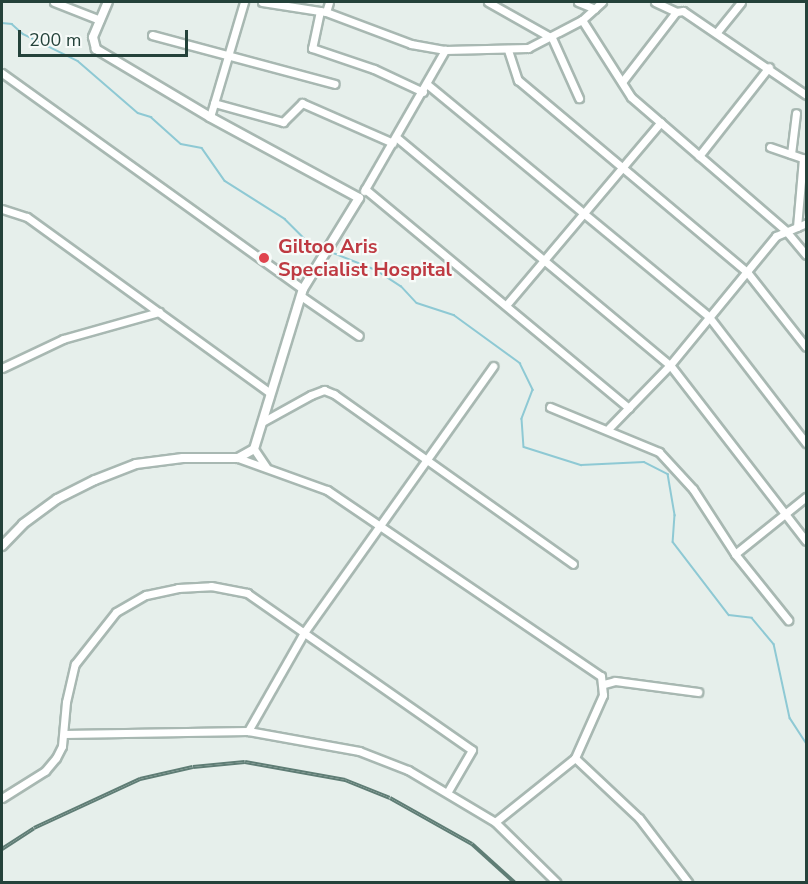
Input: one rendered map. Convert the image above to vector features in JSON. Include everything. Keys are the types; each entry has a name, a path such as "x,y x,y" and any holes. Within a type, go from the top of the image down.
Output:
{"street":[{"path":"54,2 100,20"},
{"path":"108,2 92,44 96,49 210,117 360,198"},
{"path":"210,117 244,2"},
{"path":"261,2 323,12 411,44 445,50 528,48 552,38 582,20 602,2"},
{"path":"329,2 323,12 312,48 374,69 423,92"},
{"path":"492,2 552,38 579,98"},
{"path":"578,2 595,9"},
{"path":"658,2 676,12 690,13 807,95"},
{"path":"717,32 741,2"},
{"path":"622,82 676,12"},
{"path":"582,20 631,97 786,231 807,255"},
{"path":"153,35 334,84"},
{"path":"238,458 255,449 302,292 428,85 445,50"},
{"path":"508,50 518,80 747,272 807,348"},
{"path":"699,156 769,67"},
{"path":"2,73 359,336"},
{"path":"428,85 709,317 807,443"},
{"path":"214,103 283,122 302,103 394,140 548,260 670,365 807,541"},
{"path":"791,153 796,113"},
{"path":"507,304 548,260 661,122"},
{"path":"770,147 805,159 797,227"},
{"path":"365,189 507,304 629,408"},
{"path":"2,209 27,217 270,393"},
{"path":"609,428 670,365 776,236 807,223"},
{"path":"2,368 63,339 159,312"},
{"path":"248,731 305,631 493,366"},
{"path":"264,421 324,390 428,460 573,564"},
{"path":"267,407 284,410"},
{"path":"550,407 609,428 659,452 693,489 735,554 788,620"},
{"path":"255,449 266,467"},
{"path":"2,546 22,524 57,499 136,464 183,458 238,458 327,490 594,671 604,684"},
{"path":"735,554 807,497"},
{"path":"2,798 45,771 56,758 64,734 69,683 75,664 116,612 146,596 178,588 211,586 247,593 305,631 472,750 473,754 448,791"},
{"path":"604,684 615,681 698,692"},
{"path":"495,822 575,758 604,684"},
{"path":"64,734 248,731 359,751 408,770 448,791 495,822 556,882"},
{"path":"575,758 639,818 688,882"}],"waterway":[{"path":"2,23 12,24 23,34 78,61 138,113 151,117 181,144 202,148 225,181 285,219 311,245 323,250"},
{"path":"331,252 376,270 401,286 417,303 454,315 520,363 533,390 522,419 524,447 581,465 644,462 668,474 675,515 673,542 729,615 752,618 774,644 790,718 806,743"}],"railway":[{"path":"2,849 34,828 140,779 193,767 245,762 345,780 390,798 472,844 514,882"}],"place":[{"name":"Giltoo Aris Specialist Hospital","path":"264,258"}]}
